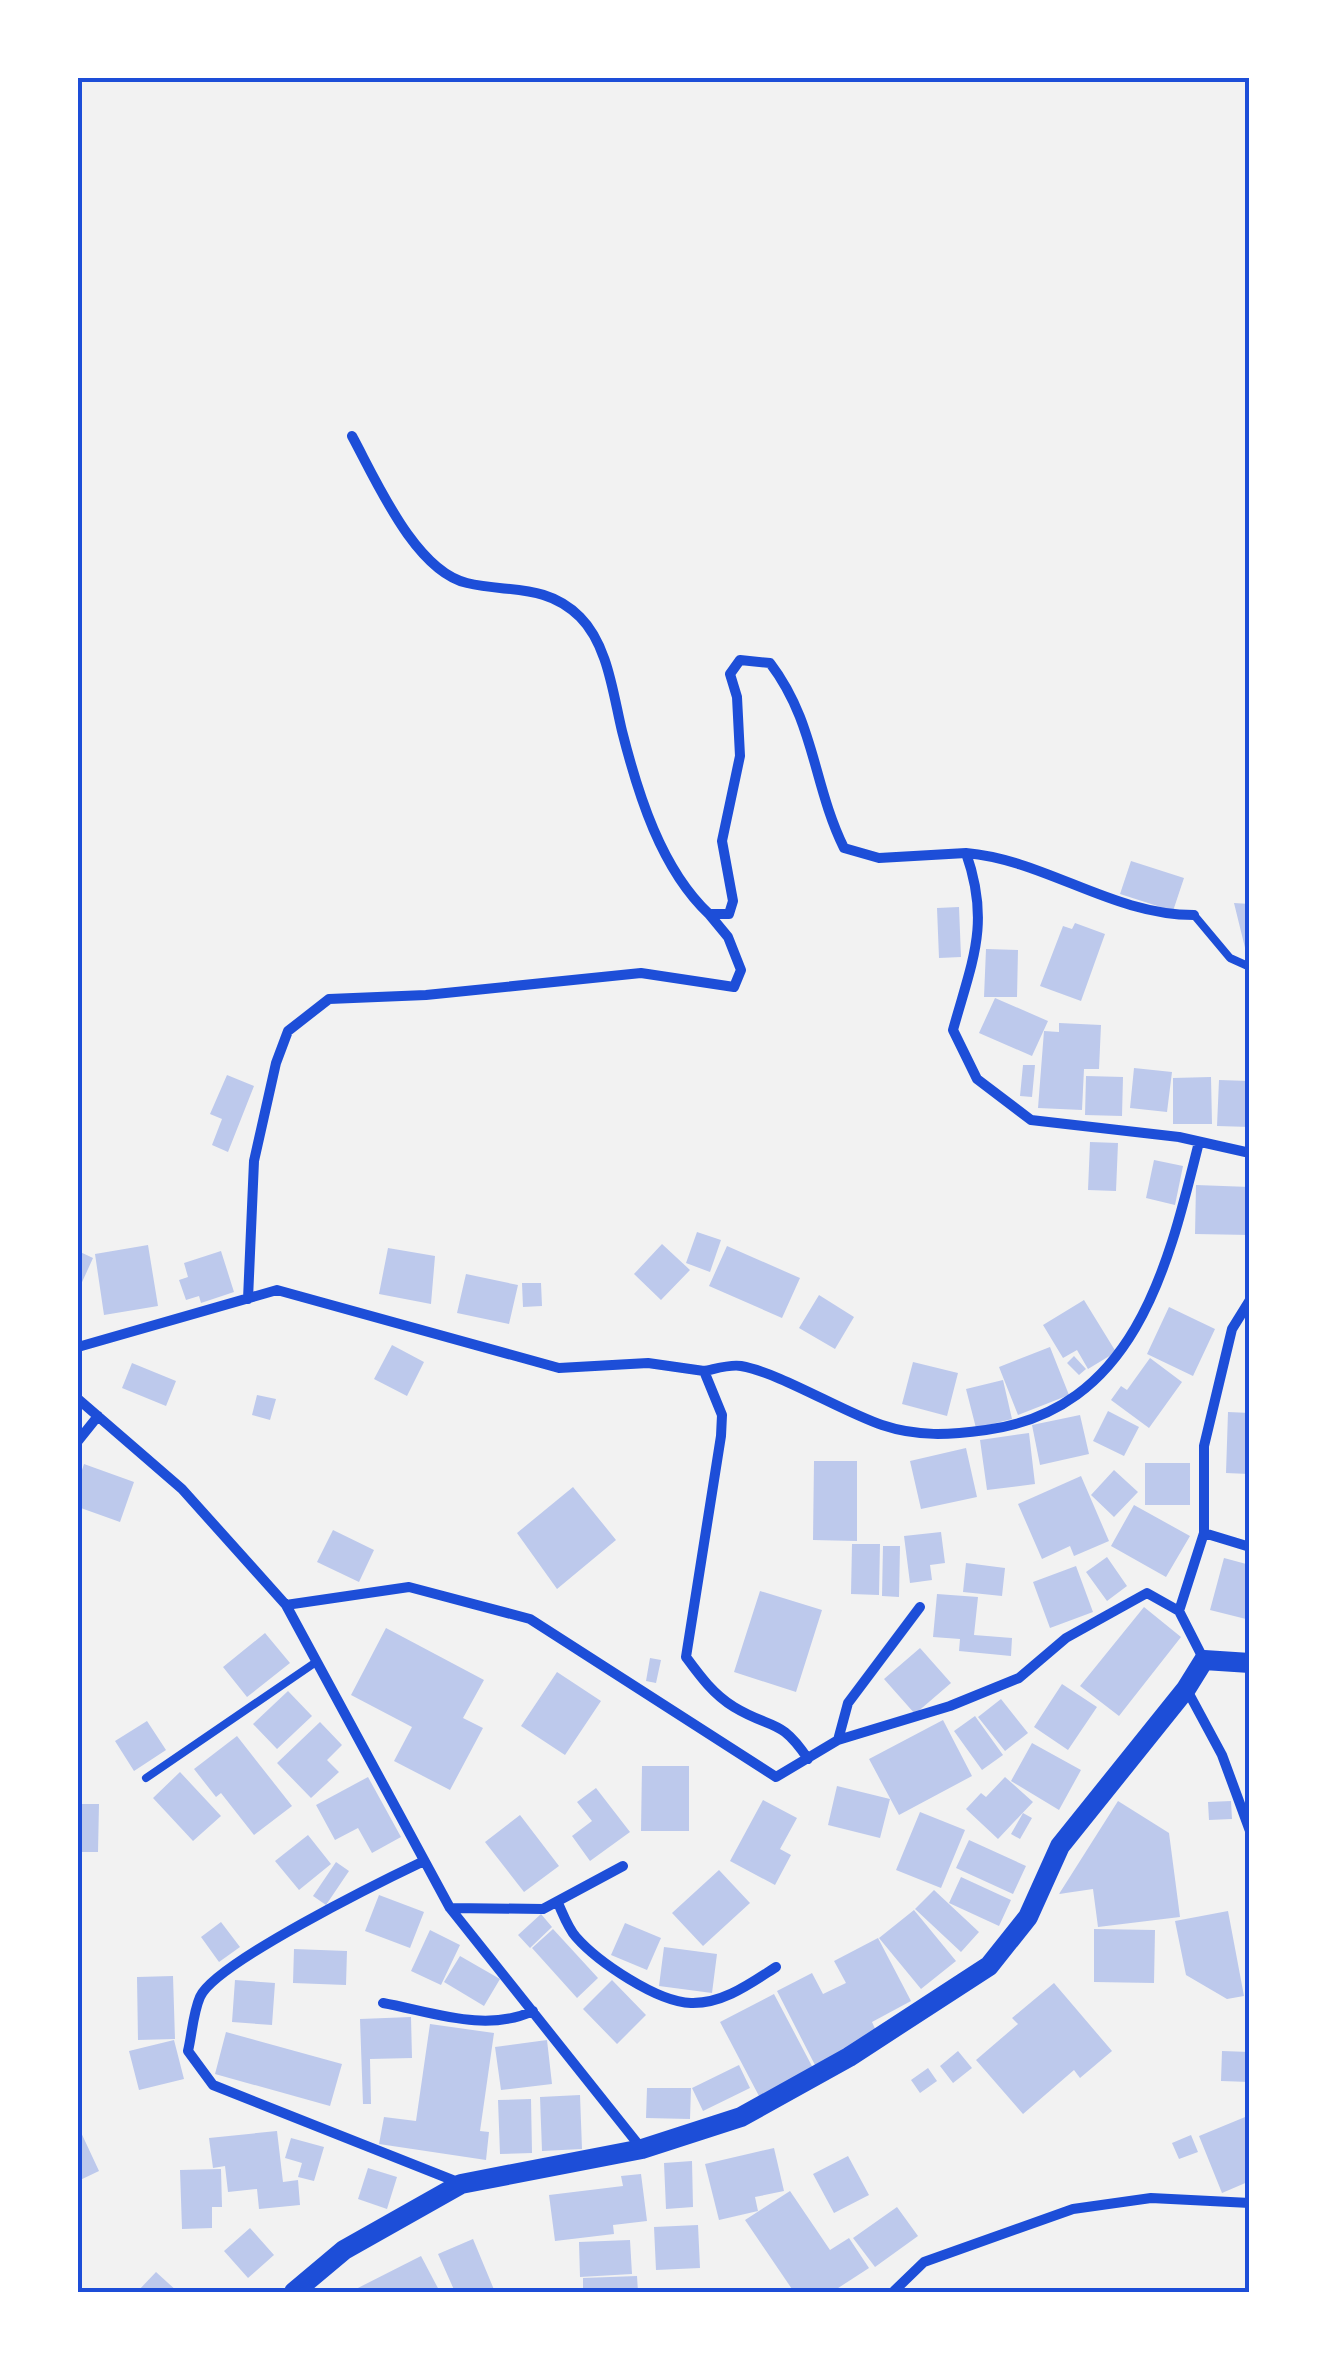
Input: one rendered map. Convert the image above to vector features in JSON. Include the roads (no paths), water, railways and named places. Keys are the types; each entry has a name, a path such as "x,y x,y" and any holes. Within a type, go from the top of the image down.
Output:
{"main road":[{"path":"294,2292 344,2250 461,2184 642,2149 741,2117 850,2057 989,1966 1028,1917 1060,1846 1186,1689 1204,1660 1250,1663"}],"street":[{"path":"248,1299 254,1161 276,1062 288,1031 329,1000 426,995 641,973 734,987 741,970 728,937 684,891 668,857 637,784 608,667 582,619 549,595 514,586 466,583 440,572 406,530 352,436"},
{"path":"709,914 729,914 732,900 722,841 740,756 737,697 730,674 740,660 770,664 802,712 825,810 844,848 880,858 966,853 995,856 1156,915 1194,915"},
{"path":"966,853 980,892 978,935 953,1030 977,1079 1031,1120 1199,1142 1250,1154"},
{"path":"78,1347 278,1290 558,1368 648,1364 704,1371 740,1366 909,1432 950,1437 1013,1427 1053,1412 1087,1390 1119,1358 1146,1307 1177,1228 1199,1142"},
{"path":"1178,1611 1204,1533 1204,1446 1232,1328 1250,1300"},
{"path":"704,1371 722,1416 721,1436 686,1657 708,1688 736,1708 788,1730 808,1759"},
{"path":"78,1398 182,1488 286,1606 450,1908 642,2149"},
{"path":"78,1441 98,1416"},
{"path":"1204,1533 1250,1548"},
{"path":"286,1606 409,1586 530,1620 776,1778 838,1740 950,1706 1018,1678 1066,1638 1146,1593 1178,1611 1204,1660"},
{"path":"838,1740 848,1703 920,1607"},
{"path":"1186,1689 1222,1755 1250,1831"},
{"path":"424,1861 360,1892 221,1974 200,1995 188,2051 212,2085 461,2184"},
{"path":"450,1908 543,1909 623,1866"},
{"path":"558,1902 574,1935 609,1966 651,1990 690,2004 734,1994 776,1967"},
{"path":"382,2003 484,2022 509,2022 533,2011"},
{"path":"894,2292 924,2262 1073,2209 1151,2198 1250,2203"}],"lane":[{"path":"1194,915 1230,958 1250,967"},
{"path":"146,1778 316,1662"}]}
